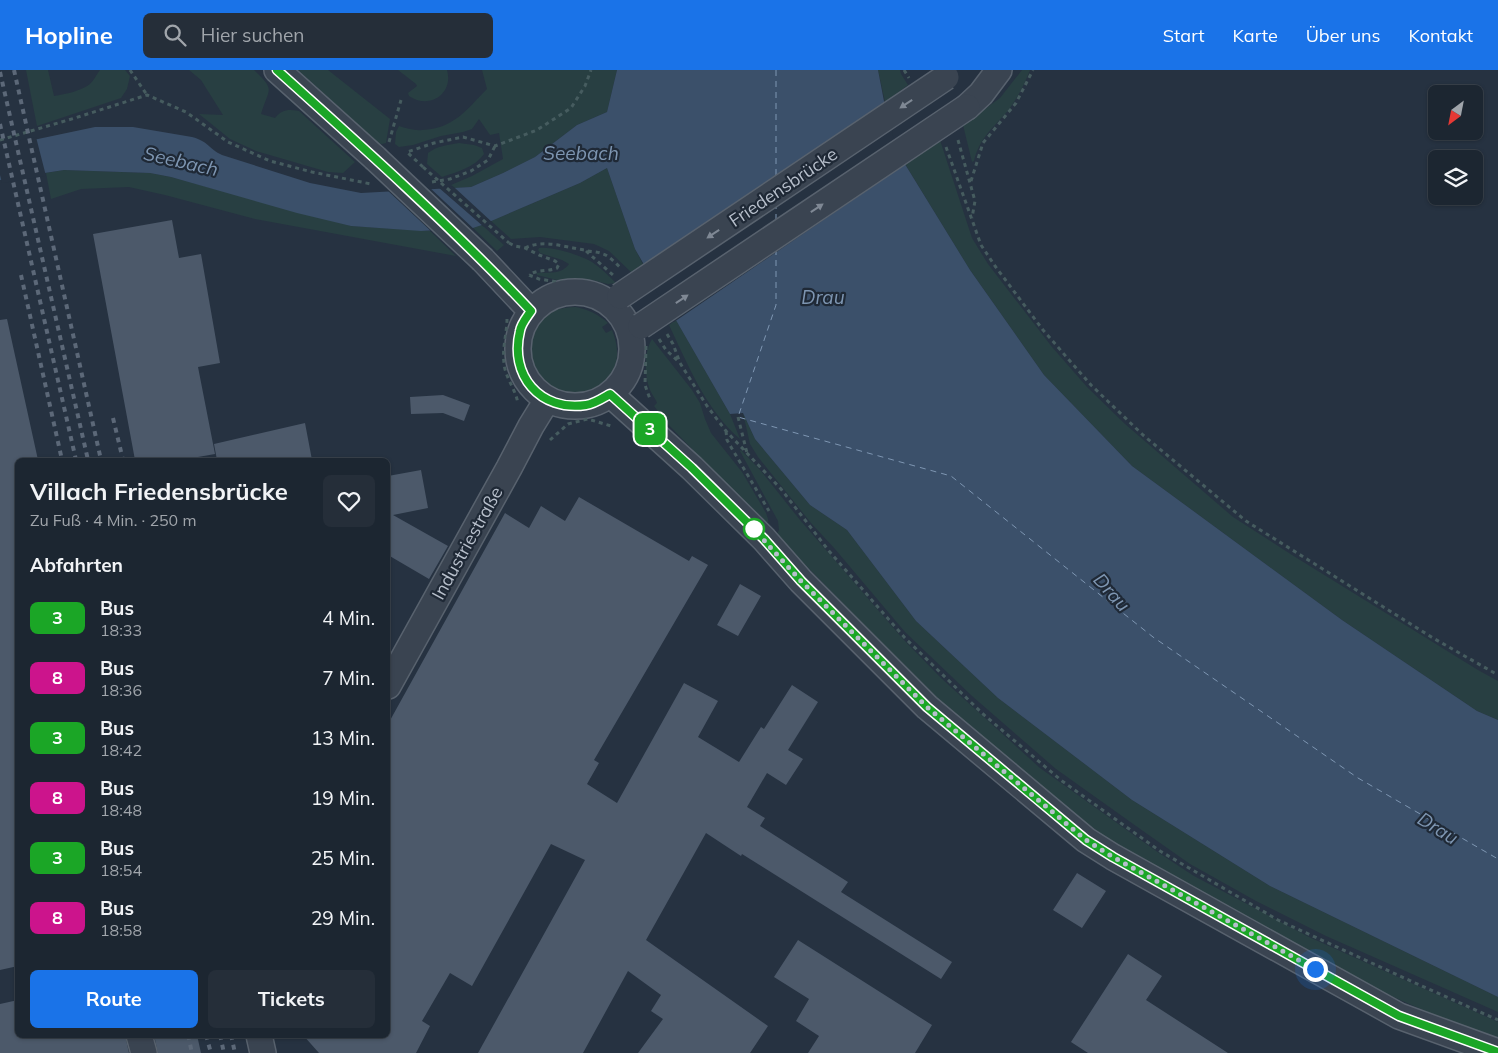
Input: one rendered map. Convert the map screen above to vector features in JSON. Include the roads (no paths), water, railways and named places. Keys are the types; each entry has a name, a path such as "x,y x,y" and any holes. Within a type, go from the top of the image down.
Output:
{"street":[{"path":"277,70 382,151 531,311"},
{"name":"Friedensbrücke","path":"639,337 967,107 981,94 999,70"},
{"name":"Friedensbrücke","path":"611,295 950,73"},
{"path":"563,292 611,295 623,318 639,337 632,351 627,372 619,386 610,394 588,405 569,407 547,400 535,391 523,375 517,349 520,329 531,311 540,302 563,292"},
{"path":"610,394 692,468 764,539 801,581 927,707 1096,847 1399,1016 1498,1052"},
{"name":"Industriestraße","path":"390,682 547,400"},
{"path":"140,1038 144,1053"},
{"path":"260,1038 263,1053"}],"water":[{"name":"Drau","path":"617,70 878,70 892,143 970,270 1044,375 1132,466 1342,620 1477,711 1498,720 1498,997 1270,886 1132,800 998,698 916,621 847,530 810,505 755,439 743,413 730,414 635,249 607,168 580,183 482,225 473,228 421,231 351,226 150,173 64,170 0,180 0,147 95,127 133,127 192,137 202,141 222,155 310,183 361,193 471,187 535,157 577,125 607,112"}],"railway":[{"path":"14,70 101,458"},
{"path":"0,72 88,458"},
{"path":"0,124 76,458"},
{"path":"21,275 62,458"},
{"path":"113,418 123,458"},
{"path":"189,1038 192,1053"},
{"path":"207,1038 211,1053"},
{"path":"221,1038 224,1053"},
{"path":"232,1038 235,1053"}],"water label":[{"name":"Seebach","path":"581,153"},
{"name":"Seebach","path":"181,161"}]}
